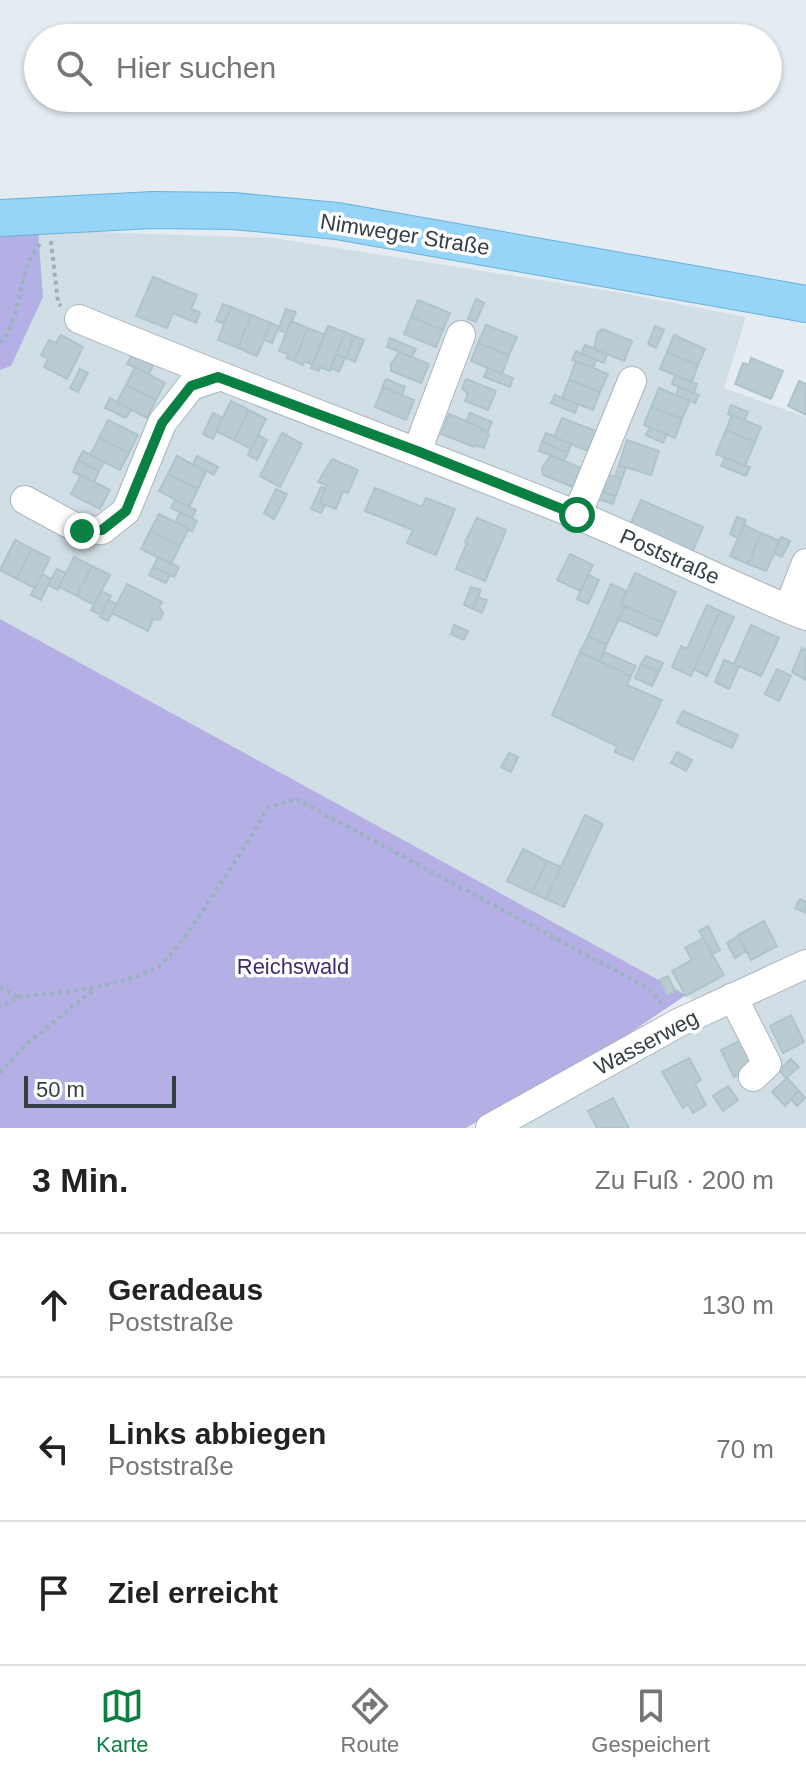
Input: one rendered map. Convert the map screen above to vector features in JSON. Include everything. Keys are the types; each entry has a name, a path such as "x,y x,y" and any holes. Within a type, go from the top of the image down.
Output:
{"main road":[{"name":"Nimweger Straße","path":"0,218 153,210 233,211 337,221 806,304"}],"street":[{"name":"Poststraße","path":"79,319 218,377 577,515 797,613 806,563"},
{"path":"417,451 461,335"},
{"path":"25,500 82,531 102,530 126,511 162,423 191,386 218,377"},
{"path":"577,515 632,381"},
{"name":"Wasserweg","path":"490,1128 678,1023 806,964"},
{"path":"733,997 767,1064 753,1077"}],"path":[{"path":"0,343 7,336 20,299 29,256 51,232 52,267 58,303 79,319"},
{"path":"0,1007 18,997 94,989 159,967 192,924 269,807 296,799 648,988 678,1023"},
{"path":"0,987 18,997"},
{"path":"0,1073 29,1042 94,989"}],"shaded area":[{"path":"38,230 274,238 616,292 746,317 724,388 806,417 806,1128 504,1128 716,1012 0,619 0,370 11,366"}],"green space":[{"path":"38,230 43,297 11,366 0,370 0,237"},
{"name":"Reichswald","path":"0,619 686,995 615,1043 466,1128 0,1128"}],"building":[{"path":"153,277 197,295 191,309 200,312 196,323 173,313 167,328 136,316"},
{"path":"476,299 484,303 476,322 468,319"},
{"path":"418,300 450,313 443,330 411,317"},
{"path":"223,304 231,307 224,324 216,321"},
{"path":"231,307 251,315 238,348 218,340"},
{"path":"286,309 296,312 286,333 278,330"},
{"path":"251,315 271,323 257,356 238,348"},
{"path":"411,317 443,330 436,347 404,334"},
{"path":"291,321 308,328 294,361 287,358 288,354 279,351"},
{"path":"271,323 279,327 272,343 264,340"},
{"path":"486,325 517,337 509,355 478,343"},
{"path":"328,326 345,332 330,371 320,367 319,371 311,368"},
{"path":"655,326 664,330 656,348 648,344"},
{"path":"308,328 325,335 311,368 312,364 304,361 303,365 294,361"},
{"path":"602,329 632,341 624,361 594,349 597,334"},
{"path":"345,332 354,336 346,358 336,354"},
{"path":"61,335 83,347 67,379 44,367 48,359 41,355 49,340 56,343"},
{"path":"674,335 705,349 698,365 667,352"},
{"path":"354,336 364,340 355,362 346,358"},
{"path":"390,338 416,349 412,357 387,347"},
{"path":"478,343 509,355 502,374 471,361"},
{"path":"585,345 607,354 604,363 581,354"},
{"path":"576,351 596,360 593,368 572,360"},
{"path":"399,352 429,364 421,383 391,371 391,364"},
{"path":"667,352 698,365 692,382 660,369"},
{"path":"336,354 345,358 339,372 331,368"},
{"path":"132,355 153,365 149,374 127,364"},
{"path":"751,358 783,371 771,399 735,384 743,363 749,365"},
{"path":"576,361 608,374 600,392 569,380"},
{"path":"135,367 165,383 156,400 126,385"},
{"path":"488,368 513,378 510,387 484,377"},
{"path":"80,369 88,373 78,392 70,388"},
{"path":"675,375 697,384 694,393 672,384"},
{"path":"386,379 405,387 402,395 382,388"},
{"path":"466,379 496,391 488,410 465,401 468,394 462,388"},
{"path":"569,380 600,392 593,410 562,398"},
{"path":"799,381 806,384 806,415 788,406"},
{"path":"126,385 156,400 147,418 117,402"},
{"path":"383,387 414,400 406,420 375,407"},
{"path":"679,387 699,395 695,403 676,395"},
{"path":"659,388 690,401 682,419 651,407"},
{"path":"555,395 578,404 575,413 551,403"},
{"path":"110,398 131,410 126,418 105,408"},
{"path":"231,401 249,410 234,440 216,431"},
{"path":"731,405 748,412 745,420 728,414"},
{"path":"651,407 682,419 675,438 644,425"},
{"path":"249,410 266,419 251,449 234,440"},
{"path":"213,413 223,418 213,439 203,434"},
{"path":"470,413 492,422 488,431 466,421"},
{"path":"449,414 489,434 484,448 441,434"},
{"path":"732,415 761,427 755,442 726,430"},
{"path":"562,418 596,431 588,451 554,437"},
{"path":"108,420 138,435 129,453 99,438"},
{"path":"650,427 667,434 663,443 646,435"},
{"path":"726,430 755,442 745,466 716,454"},
{"path":"282,433 302,444 280,487 260,476"},
{"path":"546,433 571,444 568,453 542,442"},
{"path":"258,435 267,440 257,460 248,455"},
{"path":"99,438 129,453 120,470 90,455"},
{"path":"627,440 659,451 651,475 619,465"},
{"path":"542,442 568,453 564,461 539,451"},
{"path":"83,451 104,462 99,471 78,460"},
{"path":"551,455 581,468 573,487 543,475 542,468"},
{"path":"177,456 206,472 198,489 168,474"},
{"path":"197,456 218,467 214,475 193,464"},
{"path":"725,458 750,467 746,476 721,466"},
{"path":"332,459 358,470 348,493 343,491 336,509 320,503 327,485 318,482"},
{"path":"78,460 99,471 94,482 73,472"},
{"path":"619,465 626,467 622,479 615,477"},
{"path":"168,474 198,489 189,507 159,491"},
{"path":"607,474 622,479 616,496 600,491"},
{"path":"81,475 110,490 100,509 71,494"},
{"path":"321,487 325,488 320,503 325,505 321,513 311,509"},
{"path":"375,488 422,507 426,498 455,509 436,555 407,543 413,530 365,511"},
{"path":"276,489 287,494 274,519 264,513"},
{"path":"600,491 615,496 613,504 598,499"},
{"path":"175,500 196,510 192,518 171,508"},
{"path":"641,500 703,527 692,553 630,525"},
{"path":"180,512 197,521 192,531 176,522"},
{"path":"159,514 189,529 180,546 150,531"},
{"path":"737,517 746,520 738,538 730,534"},
{"path":"477,518 506,530 485,581 456,569"},
{"path":"744,525 761,533 748,564 730,556"},
{"path":"150,531 180,546 171,564 141,549"},
{"path":"761,533 780,541 766,571 748,564"},
{"path":"781,537 790,541 782,557 774,553"},
{"path":"15,540 32,549 17,579 0,570"},
{"path":"32,549 50,558 35,588 17,579"},
{"path":"570,554 593,565 580,591 557,580"},
{"path":"74,557 92,566 77,596 59,587"},
{"path":"158,557 179,567 174,577 153,567"},
{"path":"92,566 110,575 94,605 77,596"},
{"path":"153,567 170,575 166,583 149,575"},
{"path":"57,569 66,573 58,590 48,585"},
{"path":"635,573 676,592 663,623 621,604"},
{"path":"42,574 51,579 41,600 31,595"},
{"path":"588,575 599,580 588,604 577,599"},
{"path":"127,584 162,602 159,607 163,613 160,620 153,619 148,631 112,613"},
{"path":"611,584 626,591 621,604 625,606 607,644 588,636"},
{"path":"471,587 481,590 473,609 464,605"},
{"path":"101,591 111,596 101,615 91,610"},
{"path":"478,597 487,600 482,613 473,609"},
{"path":"108,600 117,604 108,621 100,617"},
{"path":"707,605 720,611 691,676 672,667 681,646 687,649"},
{"path":"625,606 663,623 657,636 618,619"},
{"path":"720,611 734,617 707,676 694,669"},
{"path":"454,625 468,631 464,640 451,634"},
{"path":"751,625 779,638 761,676 734,664"},
{"path":"588,636 607,644 600,661 580,652"},
{"path":"802,648 806,650 806,680 792,672"},
{"path":"580,652 631,676 627,685 662,700 633,760 615,752 617,746 552,715"},
{"path":"604,652 636,666 631,676 600,661"},
{"path":"646,656 663,663 659,672 641,664"},
{"path":"724,660 739,666 729,689 715,682"},
{"path":"641,664 659,672 652,686 635,678"},
{"path":"777,669 791,676 779,701 765,694"},
{"path":"683,711 738,735 732,748 677,723"},
{"path":"677,752 692,760 686,771 671,763"},
{"path":"509,753 518,757 511,772 501,767"},
{"path":"585,815 603,824 564,907 546,899"},
{"path":"523,849 547,861 532,893 507,881"},
{"path":"547,861 561,867 546,899 532,893"},
{"path":"800,899 806,902 806,913 795,908"},
{"path":"764,921 777,946 751,960 738,935"},
{"path":"708,926 720,950 712,954 699,931"},
{"path":"738,936 746,951 735,958 727,943"},
{"path":"703,938 724,975 686,996 672,971 692,960 685,948"},
{"path":"668,976 675,991 667,995 660,980"},
{"path":"791,1015 804,1042 783,1053 770,1026"},
{"path":"743,1039 756,1066 734,1077 721,1050"},
{"path":"689,1058 701,1080 695,1084 706,1105 693,1113 688,1104 683,1108 662,1072"},
{"path":"791,1059 799,1067 786,1078 779,1070"},
{"path":"787,1078 799,1091 785,1106 772,1092"},
{"path":"728,1086 738,1100 723,1111 713,1096"},
{"path":"799,1091 805,1098 797,1106 791,1099"},
{"path":"613,1098 629,1128 597,1128 588,1111"}],"route":[{"path":"82,531 102,530 126,511 162,423 191,386 218,377 577,515"}]}
